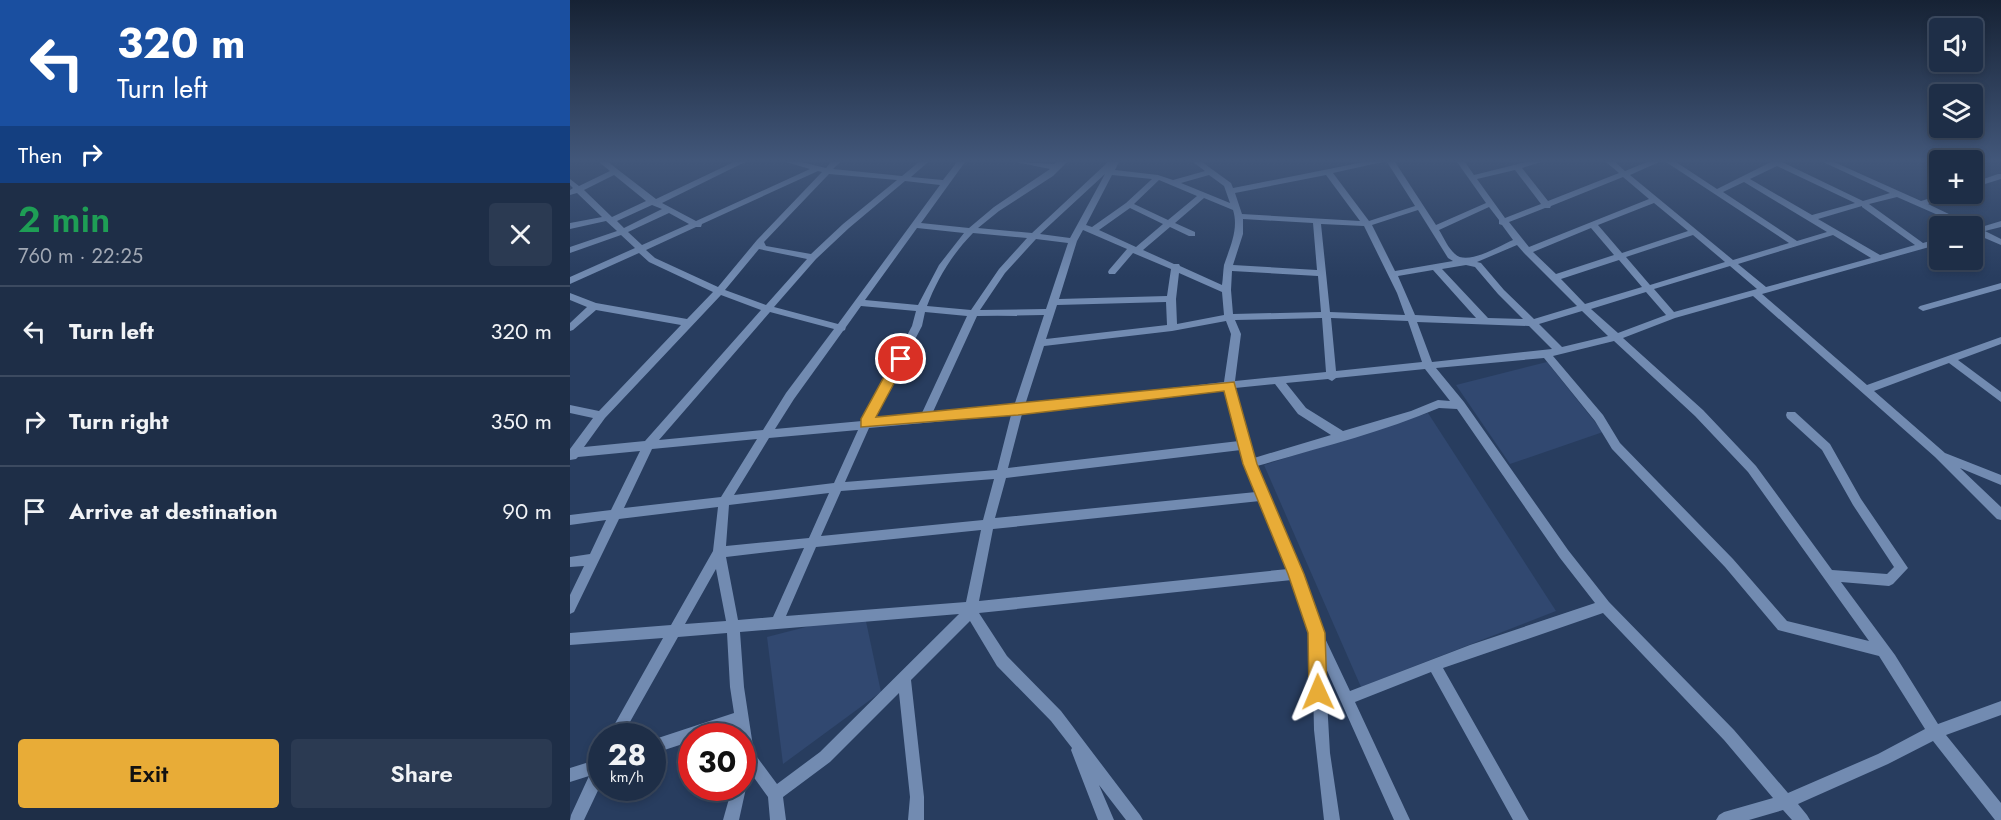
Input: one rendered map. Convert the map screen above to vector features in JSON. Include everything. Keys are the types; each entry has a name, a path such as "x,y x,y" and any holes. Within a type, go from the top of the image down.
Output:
{"street":[{"path":"591,200 652,260 719,291 766,308 842,328"},
{"path":"570,226 609,219 658,200"},
{"path":"570,281 754,200"},
{"path":"571,455 601,415 719,291 796,200"},
{"path":"570,608 650,444 766,308 813,257 878,200"},
{"path":"743,723 733,625 719,552 724,501 764,434 933,200"},
{"path":"776,624 815,542 866,423 916,326 919,310 943,262 969,232 1007,200"},
{"path":"924,419 973,313 990,286 1036,235 1074,200"},
{"path":"776,794 825,757 971,609 988,524 1018,410 1042,343 1073,241 1095,200"},
{"path":"1092,231 1134,200"},
{"path":"1112,272 1134,250 1196,200"},
{"path":"1214,200 1238,212 1317,222 1367,224 1420,207"},
{"path":"1235,200 1238,212 1239,234 1228,268 1226,290 1229,317 1236,334 1229,385 1245,446 1262,496 1296,574 1316,633 1402,820"},
{"path":"1352,200 1393,274 1412,317 1429,367 1460,405 1564,554 1605,606 1730,735 1802,820"},
{"path":"1416,200 1454,258 1472,261 1482,268 1500,292 1532,323 1616,446 1729,563 1783,626 1879,650"},
{"path":"1488,200 1502,222 1527,251 1582,306 1699,413 1752,469 1890,660 1935,732 2001,815"},
{"path":"1542,200 1547,206"},
{"path":"1502,222 1562,200"},
{"path":"1527,251 1652,200"},
{"path":"1653,200 1733,265 1866,390 1939,454 2001,515"},
{"path":"1730,200 1795,243"},
{"path":"1781,200 1878,258"},
{"path":"1854,200 1922,246"},
{"path":"1811,218 1878,200"},
{"path":"1911,200 1945,216"},
{"path":"1920,204 1929,201"},
{"path":"654,202 698,225"},
{"path":"1434,229 1490,204"},
{"path":"1129,205 1192,234"},
{"path":"570,250 622,232 668,210"},
{"path":"1317,222 1328,315 1332,377"},
{"path":"1983,227 2001,224"},
{"path":"915,225 969,232 1036,235 1073,241"},
{"path":"1593,225 1672,316"},
{"path":"1082,226 1226,290"},
{"path":"1555,278 1694,232"},
{"path":"1042,343 1172,328 1229,317 1328,315 1532,323 1582,306 1733,265 1834,232"},
{"path":"1983,234 2001,242"},
{"path":"1393,274 1472,261 1518,241"},
{"path":"760,242 762,248 813,257"},
{"path":"571,455 650,444 1018,410 1229,385 1332,377 1552,352 1617,336 1672,316 1759,290 1929,244"},
{"path":"1172,328 1171,299 1176,266"},
{"path":"1228,268 1323,273"},
{"path":"1436,268 1484,321"},
{"path":"1923,308 2001,286"},
{"path":"570,296 594,306 688,323"},
{"path":"859,303 973,313 1171,299"},
{"path":"570,328 594,306"},
{"path":"1866,390 2001,340"},
{"path":"1950,359 2001,399"},
{"path":"1278,381 1302,411 1343,436"},
{"path":"1250,464 1438,404 1460,405"},
{"path":"570,409 601,415"},
{"path":"1791,415 1826,447 1857,502 1902,568 1889,580 1828,575"},
{"path":"570,520 837,487 1000,474 1245,446"},
{"path":"1939,454 2001,480"},
{"path":"719,552 1262,496"},
{"path":"622,723 719,552"},
{"path":"570,562 594,559"},
{"path":"570,639 733,625 776,624 971,609 1296,574"},
{"path":"1346,699 1434,664 1605,606"},
{"path":"971,609 1002,661 1056,716 1135,820"},
{"path":"1316,633 1318,709 1324,779 1332,820"},
{"path":"1434,664 1521,820"},
{"path":"904,678 917,797 916,820"},
{"path":"1724,820 1787,801 1883,759 1935,732 2001,708"},
{"path":"666,742 742,717"},
{"path":"1072,736 1106,820"},
{"path":"756,768 776,794 778,820"},
{"path":"570,775 588,769"},
{"path":"576,820 588,795"},
{"path":"731,820 736,801"}],"shaded area":[{"path":"1547,362 1603,432 1510,464 1456,385"},
{"path":"1428,413 1556,611 1361,687 1264,465"},
{"path":"864,612 881,692 783,764 767,637"}],"route":[{"path":"901,359 866,423 1018,410 1229,385 1250,464 1296,574 1316,633 1318,692"}]}
